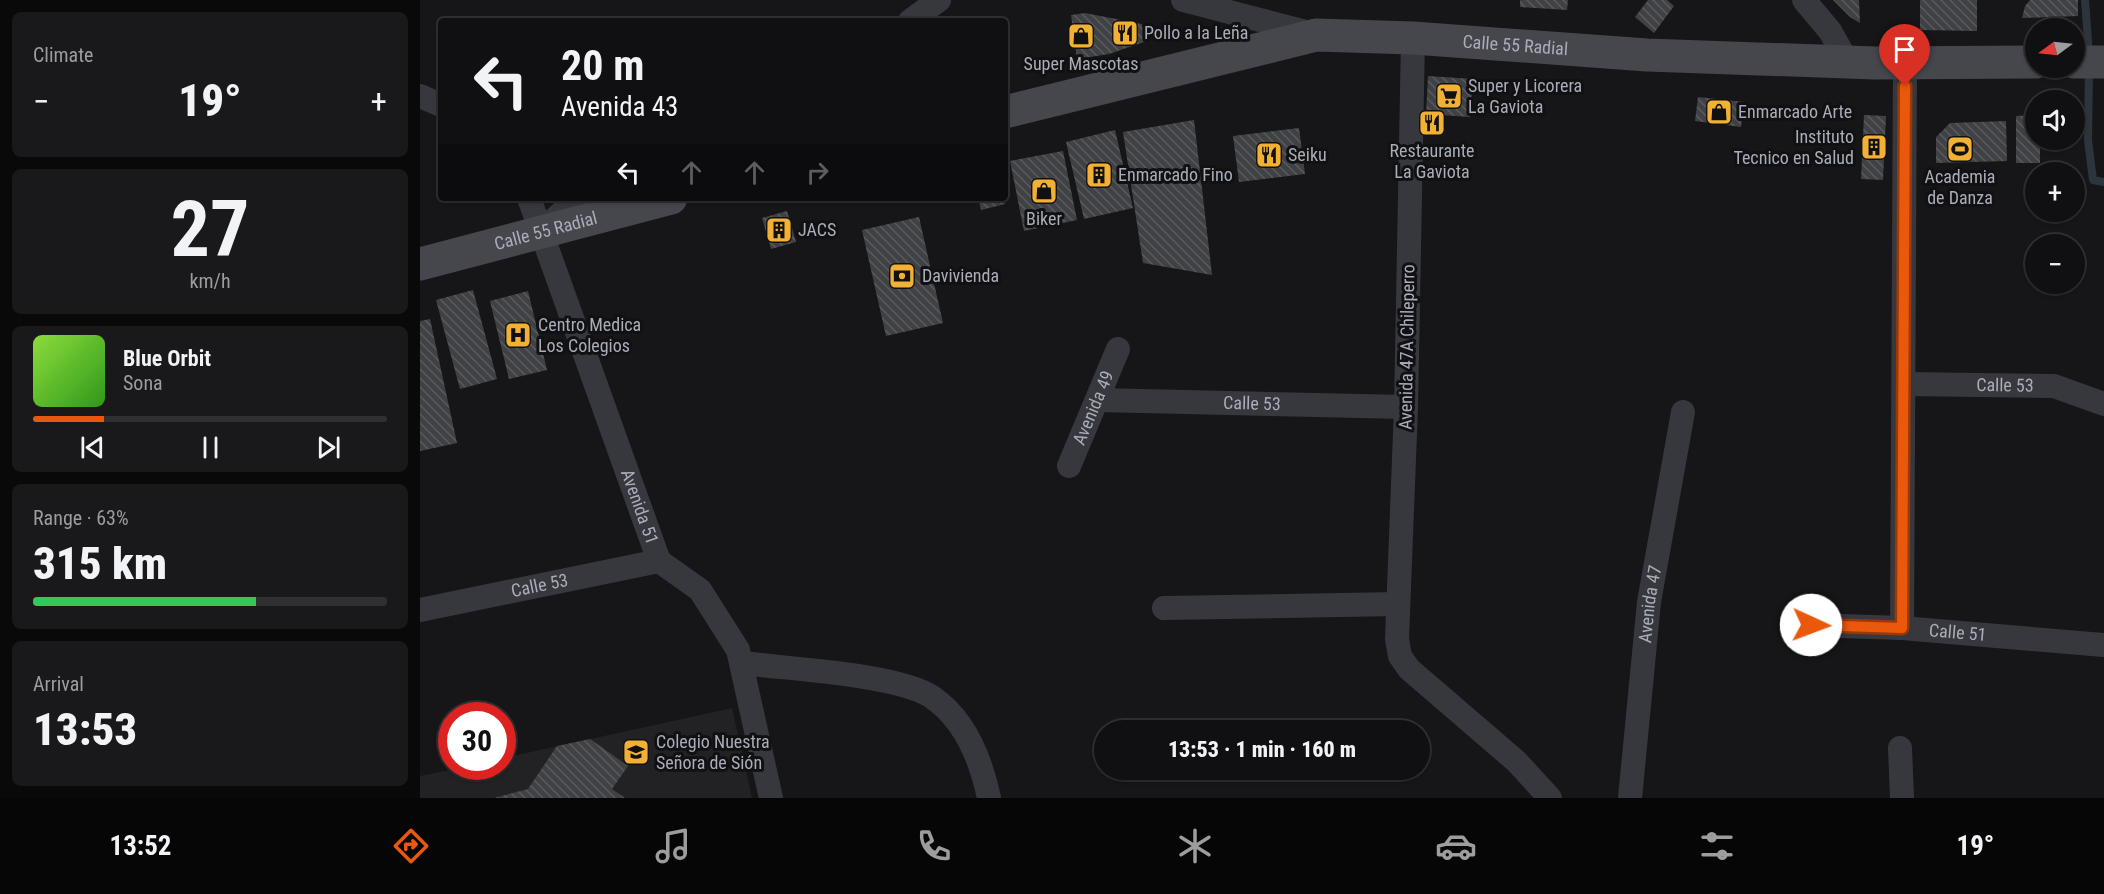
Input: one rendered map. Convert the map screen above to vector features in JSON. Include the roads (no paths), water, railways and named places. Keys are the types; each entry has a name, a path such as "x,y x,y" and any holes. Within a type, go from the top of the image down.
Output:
{"main road":[{"name":"Calle 55 Radial","path":"1008,111 1316,34 1413,38 1647,55 1848,63 2025,62"},
{"name":"Calle 55 Radial","path":"420,264 659,201"}],"street":[{"path":"914,18 939,0"},
{"path":"1183,0 1316,34"},
{"path":"1804,0 1830,31 1848,63"},
{"name":"Avenida 47A Chileperro","path":"1413,38 1406,407 1397,639 1400,656 1409,669 1516,761 1550,798"},
{"path":"1902,628 1905,63"},
{"path":"420,96 438,104"},
{"name":"Avenida 51","path":"530,201 659,561 700,590 738,650 743,663 771,798"},
{"path":"542,231 574,201"},
{"name":"Avenida 49","path":"1069,466 1118,349"},
{"name":"Calle 53","path":"1905,384 2054,386 2104,404"},
{"name":"Calle 53","path":"1098,400 1406,407"},
{"name":"Avenida 47","path":"1629,798 1649,602 1683,412"},
{"name":"Calle 53","path":"420,610 659,561"},
{"path":"1164,608 1398,604"},
{"name":"Calle 51","path":"1811,625 1902,628 2104,645"},
{"path":"743,663 901,683 932,697 969,738 982,767 989,798"},
{"path":"1900,748 1902,798"}],"waterway":[{"path":"2085,0 2089,55"},
{"path":"2089,70 2088,140 2093,180 2104,182"}],"place":[{"name":"Pollo a la Leña","path":"1125,33"},
{"name":"Super Mascotas","path":"1081,36"},
{"name":"Super y Licorera La Gaviota","path":"1449,96"},
{"name":"Enmarcado Arte","path":"1719,112"},
{"name":"Restaurante La Gaviota","path":"1432,123"},
{"name":"Instituto Tecnico en Salud","path":"1874,147"},
{"name":"Academia de Danza","path":"1960,149"},
{"name":"Seiku","path":"1269,155"},
{"name":"Enmarcado Fino","path":"1099,175"},
{"name":"Biker","path":"1044,191"},
{"name":"JACS","path":"779,230"},
{"name":"Davivienda","path":"902,276"},
{"name":"Centro Medica Los Colegios","path":"518,335"},
{"name":"Colegio Nuestra Señora de Sión","path":"636,752"}]}
